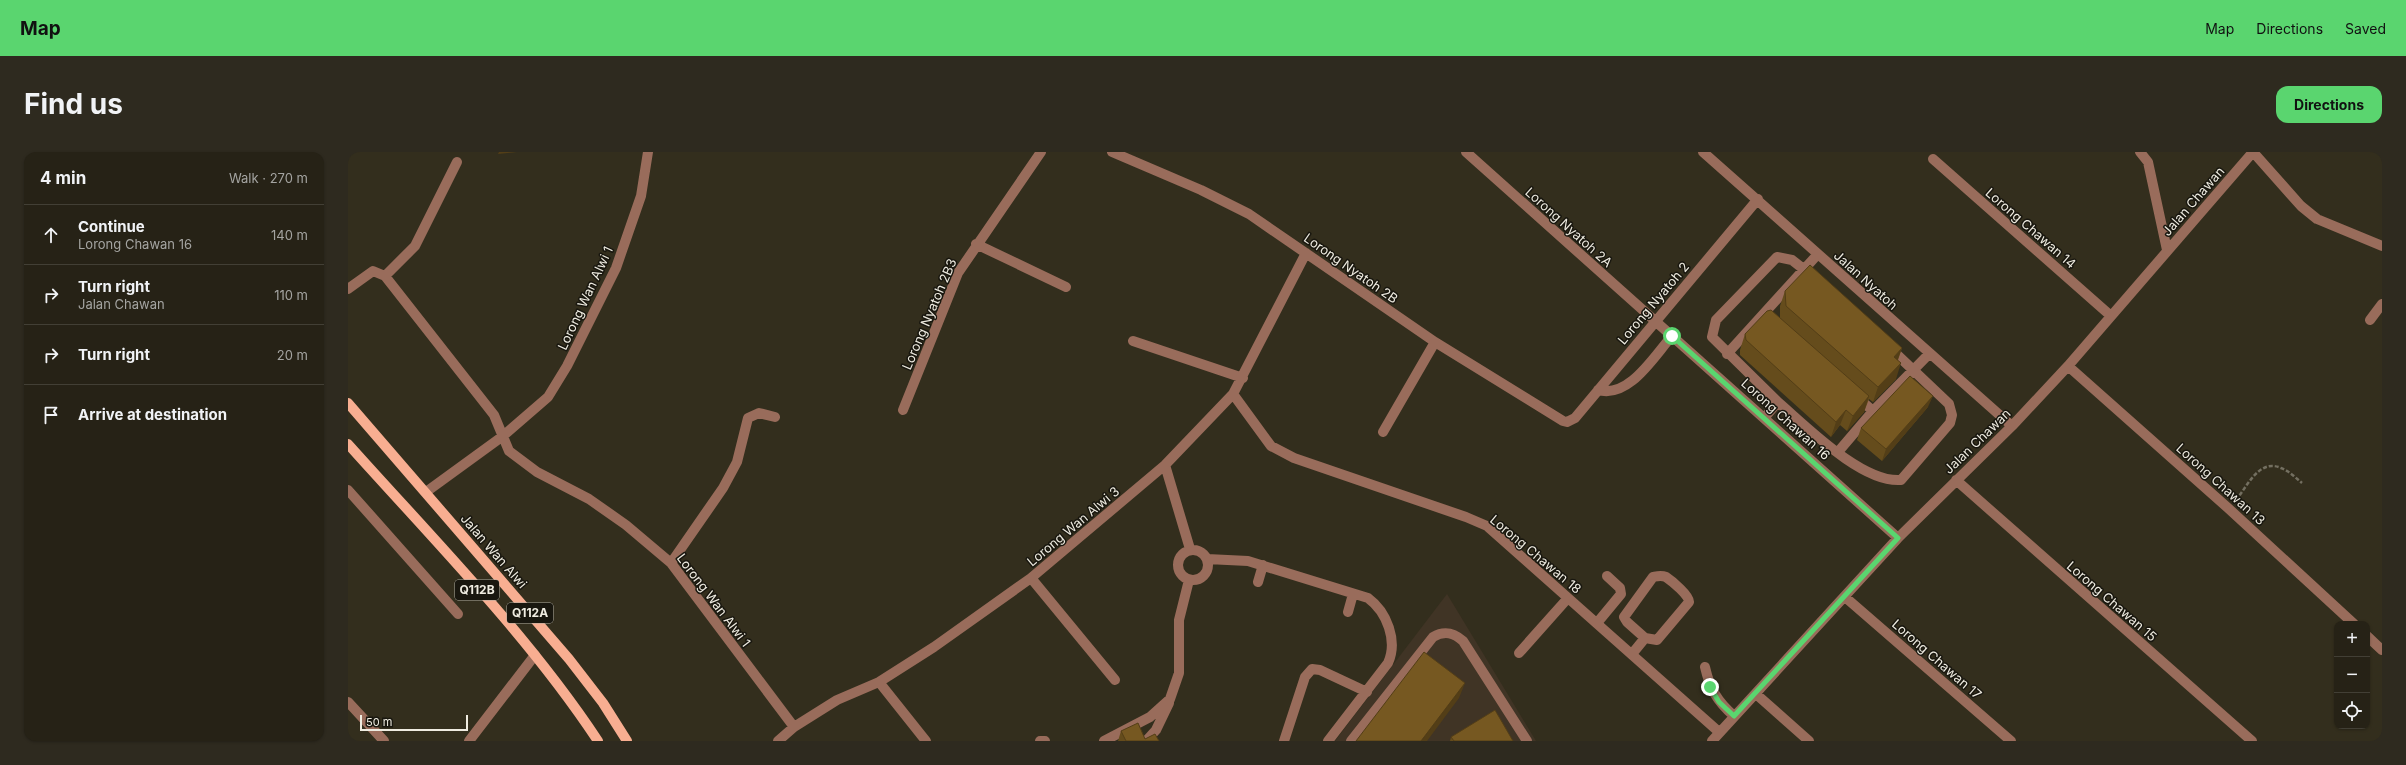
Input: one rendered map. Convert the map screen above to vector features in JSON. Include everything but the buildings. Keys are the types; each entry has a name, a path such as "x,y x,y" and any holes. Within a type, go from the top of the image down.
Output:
{"main road":[{"name":"Jalan Wan Alwi","path":"348,403 569,660 603,703 627,741"},
{"name":"Q112B","path":"348,444 535,655 574,705 598,741"}],"street":[{"name":"Lorong Wan Alwi 1","path":"426,492 503,436 548,397 568,366 616,268 641,196 648,152"},
{"name":"Lorong Nyatoh 2B3","path":"903,410 958,273 976,244 1041,152"},
{"name":"Lorong Nyatoh 2B","path":"1112,152 1201,190 1249,214 1435,342 1563,421 1567,422"},
{"name":"Lorong Nyatoh 2A","path":"1466,152 1656,321"},
{"name":"Jalan Nyatoh","path":"1703,152 1758,199 2012,426"},
{"path":"2140,152 2148,162 2167,250"},
{"path":"2253,152 2301,206 2318,219 2382,246"},
{"name":"Jalan Chawan","path":"1712,741 1898,538 2012,426 2068,366 2253,152"},
{"name":"Lorong Chawan 14","path":"1933,159 2111,316"},
{"path":"348,289 373,271 385,276 415,246 457,162"},
{"name":"Lorong Nyatoh 2","path":"1567,422 1575,418 1758,199"},
{"path":"976,244 1066,287"},
{"name":"Lorong Wan Alwi 3","path":"778,741 794,727 837,700 879,682 934,647 1031,578 1165,465 1233,394 1243,378 1306,253"},
{"path":"1727,354 1766,316 1818,254"},
{"path":"1826,287 1805,269 1786,257 1778,257 1716,320 1712,336 1727,354 1778,402 1838,452 1860,469 1874,476 1894,481 1901,480 1950,423 1952,415 1949,404 1880,339"},
{"name":"Lorong Wan Alwi 1","path":"385,276 494,415 509,451 516,458 537,472 590,499 626,525 671,563 794,727"},
{"path":"2370,320 2382,304"},
{"name":"Lorong Chawan 16","path":"1656,321 1765,417 1898,538"},
{"path":"1598,390 1607,392 1616,391 1630,382 1672,336"},
{"path":"1133,341 1243,378"},
{"path":"1383,432 1435,342"},
{"path":"1838,452 1873,410 1930,354"},
{"name":"Lorong Chawan 13","path":"2068,366 2228,508 2351,621"},
{"path":"1850,390 1873,410"},
{"name":"Lorong Chawan 18","path":"1233,394 1271,446 1294,458 1466,517 1487,526 1719,732"},
{"path":"1765,417 1778,402"},
{"path":"671,563 723,488 737,462 748,418 759,413 775,417"},
{"path":"1165,465 1190,549"},
{"name":"Lorong Chawan 15","path":"1956,480 2252,741"},
{"path":"348,490 458,614"},
{"path":"1190,549 1204,553 1208,559 1207,572 1196,580 1189,580 1179,571 1177,564 1184,552 1190,549"},
{"path":"1208,559 1240,560 1263,565 1368,598 1376,604 1383,613 1393,644 1392,653 1388,663 1328,741"},
{"path":"1258,582 1263,565"},
{"path":"1659,575 1666,577 1690,600 1657,640 1645,638 1627,622 1624,616 1653,577 1659,575"},
{"path":"1597,623 1621,594 1620,588 1607,576"},
{"path":"1031,578 1115,680"},
{"path":"1146,741 1156,730 1180,673 1179,620 1189,580"},
{"path":"1348,612 1353,594"},
{"name":"Lorong Chawan 17","path":"1845,596 2011,741"},
{"path":"1519,653 1568,598"},
{"path":"1351,741 1433,637 1442,633 1455,635 1463,641 1527,741"},
{"path":"1632,654 1645,638"},
{"path":"2370,639 2382,650"},
{"path":"469,741 535,655"},
{"path":"1705,666 1710,687 1719,702 1734,716"},
{"path":"1284,741 1305,676 1312,669 1320,670 1367,692"},
{"path":"879,682 926,741"},
{"path":"1756,694 1808,741"},
{"path":"1104,741 1150,717 1170,699"},
{"path":"348,702 384,741"}],"path":[{"path":"2228,508 2250,480 2260,470 2269,466 2281,468 2302,483"}],"shaded area":[{"path":"1447,594 1536,741 1335,741"}],"route":[{"path":"1672,336 1765,417 1898,538 1756,694 1734,716 1719,702 1710,687"}]}
